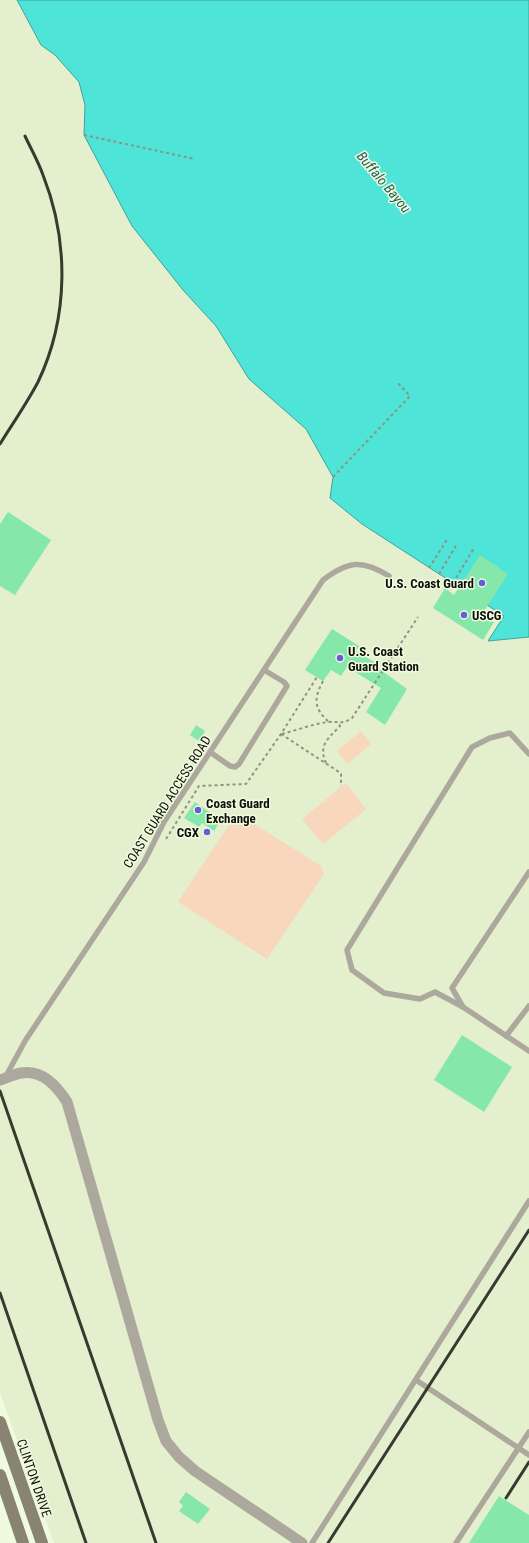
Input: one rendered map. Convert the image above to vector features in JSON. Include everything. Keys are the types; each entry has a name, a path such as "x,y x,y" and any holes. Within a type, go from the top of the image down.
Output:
{"main road":[{"name":"CLINTON DRIVE","path":"0,1422 42,1543"},
{"path":"0,1475 23,1543"}],"street":[{"path":"2,1079 21,1073 30,1072 39,1075 50,1081 60,1090 67,1102 158,1420 166,1441 179,1457 194,1471 302,1543"}],"lane":[{"name":"COAST GUARD ACCESS ROAD","path":"2,1079 25,1041 144,862 164,822 323,580 337,569 354,564 374,567 389,576"},
{"path":"210,752 230,766 235,767 239,764 287,686 284,682 264,670"},
{"path":"529,754 510,734 490,738 472,747 347,950 352,970 384,993 420,999 435,992 463,1007 529,1051"},
{"path":"463,1007 452,988 529,872"},
{"path":"506,1036 529,1006"},
{"path":"312,1543 529,1201"},
{"path":"416,1380 529,1454"},
{"path":"456,1543 529,1432"}],"path":[{"path":"84,134 195,159"},
{"path":"333,477 410,396 397,382"},
{"path":"429,568 448,538"},
{"path":"439,574 457,544"},
{"path":"453,583 474,548"},
{"path":"281,734 328,722 339,724 352,718 418,617"},
{"path":"165,840 199,786 246,784 281,734 317,677"},
{"path":"323,681 316,696 316,704 319,711 328,722"},
{"path":"327,764 323,753 323,748 327,739 340,726 339,724"},
{"path":"281,734 341,774 341,786"}],"shaded area":[{"path":"0,0 17,0 41,45 55,55 79,82 86,105 183,290 216,326 249,379 306,429 333,477 330,498 363,525 504,616 488,641 529,637 529,1543 54,1543 0,1393"},
{"path":"361,731 371,744 347,764 337,751"},
{"path":"346,783 366,809 323,844 302,819"},
{"path":"237,813 321,866 324,874 267,959 178,902"}],"water":[{"name":"Buffalo Bayou","path":"17,0 529,0 529,637 488,641 504,616 362,524 330,498 333,477 306,429 249,379 216,326 183,290 132,226 84,135 85,105 79,82 55,55 41,45"}],"building":[{"path":"8,512 51,540 15,595 0,586 0,524"},
{"path":"480,555 508,574 482,614 494,622 483,640 433,608 445,588 454,595"},
{"name":"U.S. Coast Guard Station","path":"332,629 359,646 356,651 379,665 378,668 407,689 385,725 366,712 381,688 347,667 341,676 331,670 323,681 305,670"},
{"path":"196,725 205,731 199,741 190,735"},
{"name":"Coast Guard Exchange","path":"195,802 221,820 214,831 202,823 199,827 184,818"},
{"path":"462,1035 512,1067 484,1112 434,1080"},
{"path":"186,1492 210,1509 198,1524 179,1511 183,1506 179,1502"},
{"path":"499,1496 529,1515 529,1543 469,1543"}],"railway":[{"path":"0,444 38,382 56,332 60,305 62,279 58,226 52,200 43,175 25,136"},
{"path":"0,1091 156,1543"},
{"path":"328,1543 529,1230"},
{"path":"0,1293 86,1543"},
{"path":"506,1498 529,1462"}],"place":[{"name":"U.S. Coast Guard","path":"482,583"},
{"name":"USCG","path":"464,615"},
{"name":"U.S. Coast Guard Station","path":"340,658"},
{"name":"Coast Guard Exchange","path":"198,810"},
{"name":"CGX","path":"207,832"}]}
